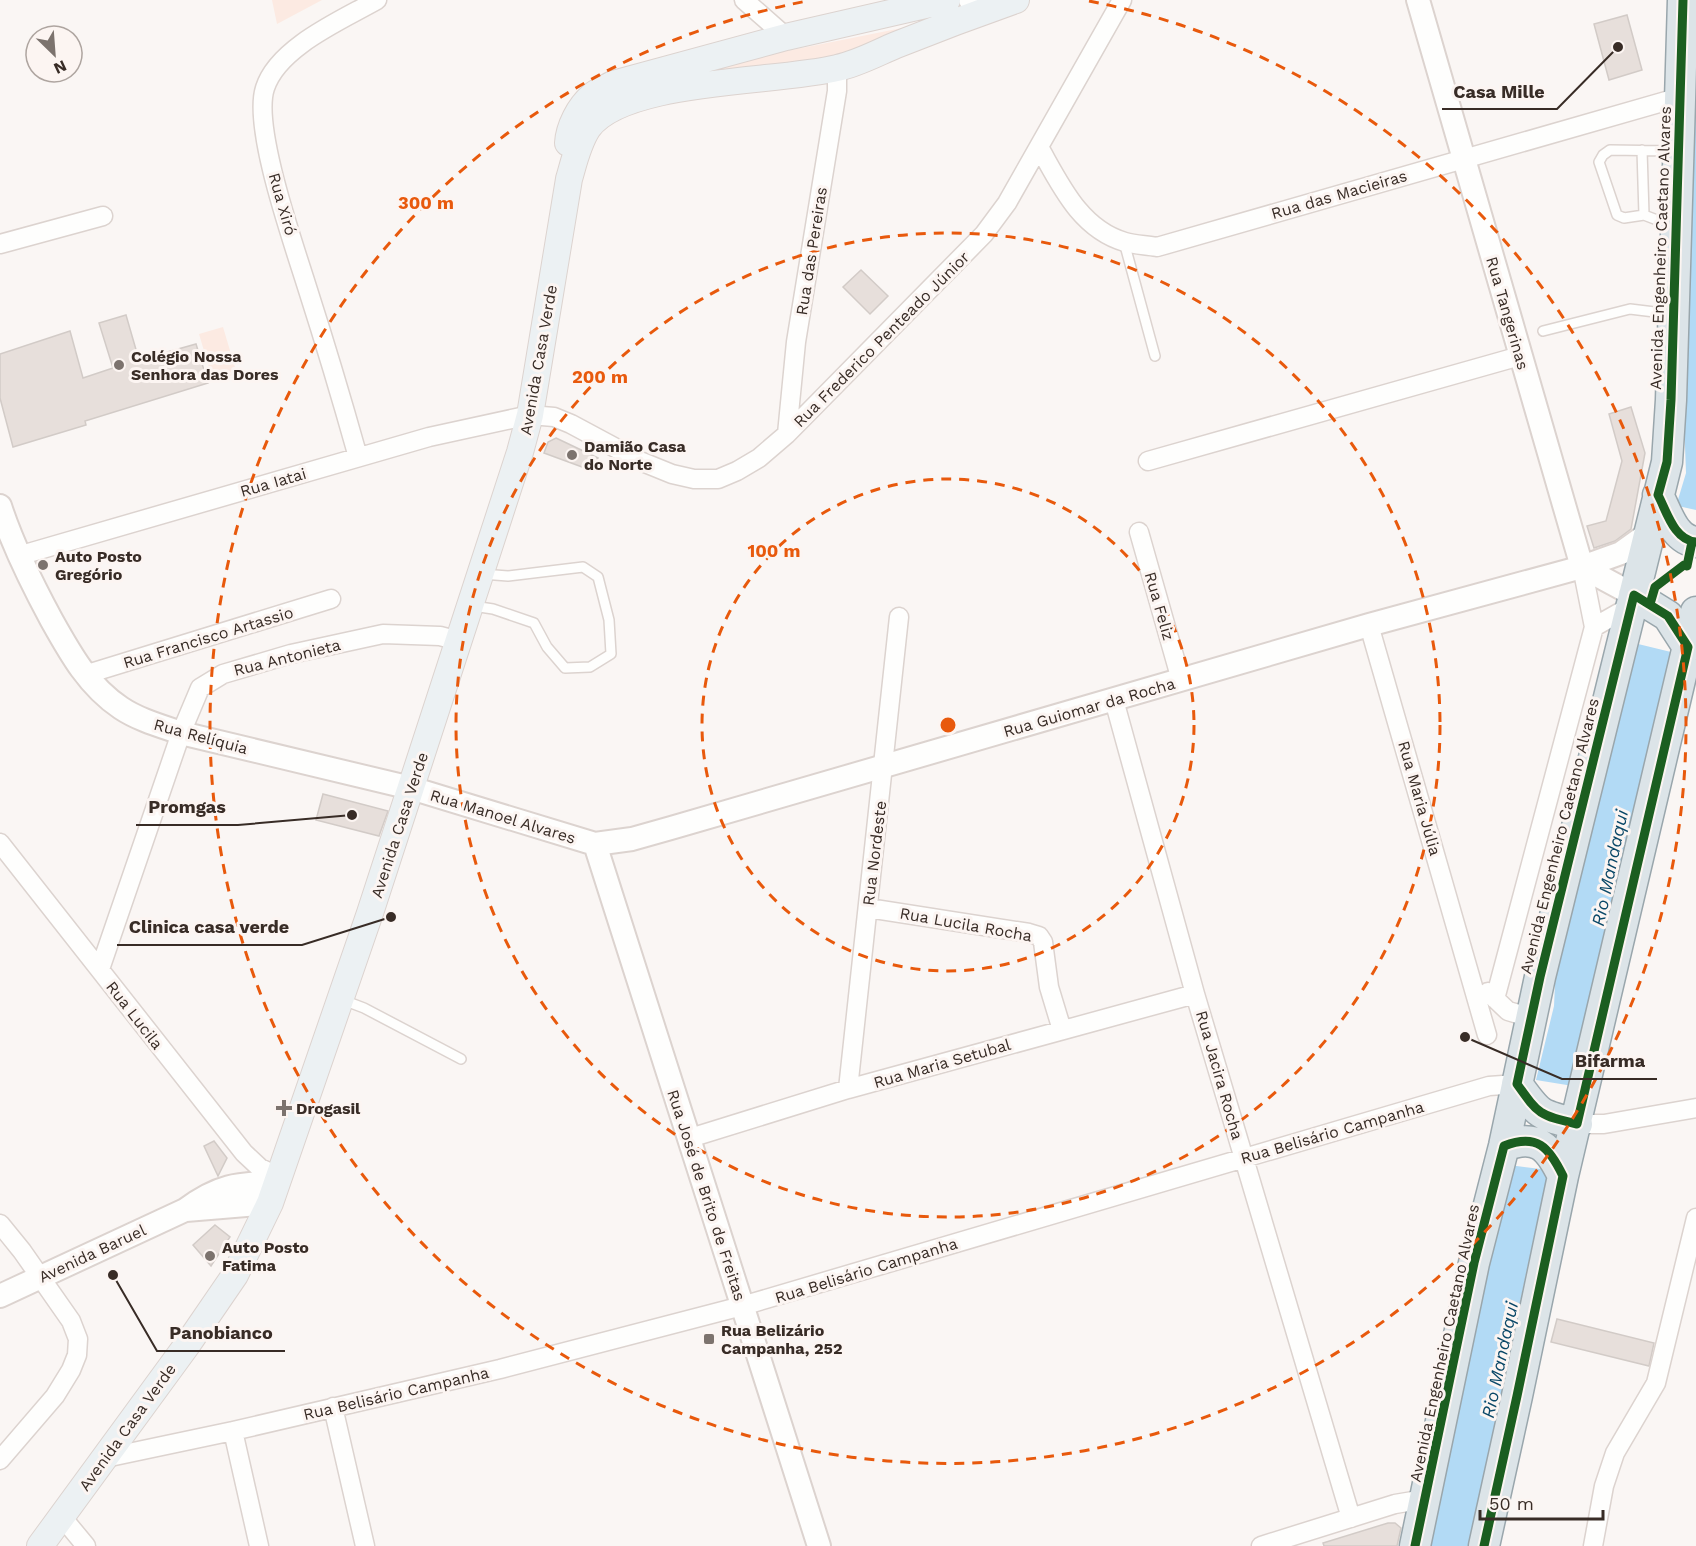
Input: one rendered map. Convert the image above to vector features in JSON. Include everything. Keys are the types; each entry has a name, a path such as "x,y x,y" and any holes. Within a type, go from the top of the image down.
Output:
{"main road":[{"name":"Avenida Casa Verde","path":"569,179 568,140 571,128 581,108 592,96 613,84 786,37 947,0"},
{"name":"Avenida Casa Verde","path":"40,1546 187,1345 235,1275 275,1187 341,999 482,574 520,452 530,415 569,179 578,149 588,128 602,114 631,100 661,92 837,68 972,7 1016,0"},
{"name":"Avenida Engenheiro Caetano Alvares","path":"1415,1546 1474,1263 1667,462 1683,0"},
{"path":"1659,495 1677,532 1686,539 1696,542"},
{"path":"1633,601 1668,616 1688,647"},
{"path":"1484,1546 1563,1176 1685,702 1688,647 1696,612"},
{"path":"1516,1084 1543,1116 1577,1124"},
{"path":"1504,1146 1521,1140 1538,1143 1549,1151 1563,1176"}],"street":[{"name":"Rua Xiró","path":"358,457 271,161 263,110 265,89 272,75 289,53 377,0"},
{"path":"744,0 786,37"},
{"name":"Rua Frederico Penteado Júnior","path":"530,415 554,417 572,424 640,461 672,474 694,479 718,479 759,458 787,434 984,234 1008,203 1122,0"},
{"name":"Rua Tangerinas","path":"1418,0 1582,567 1594,627 1496,999"},
{"name":"Rua das Pereiras","path":"787,434 796,342 837,91 837,68"},
{"name":"Rua das Macieiras","path":"1039,147 1070,199 1088,222 1124,242 1157,247 1680,97"},
{"path":"0,244 103,216"},
{"path":"1148,461 1520,356"},
{"name":"Rua Iatai","path":"18,556 429,437 530,415"},
{"name":"Rua Relíquia","path":"0,506 18,556 55,627 84,675 103,695 123,710 181,733 411,788"},
{"name":"Rua Feliz","path":"1139,532 1181,680"},
{"name":"Rua Guiomar da Rocha","path":"595,844 632,839 1369,625 1582,567 1621,553 1649,533"},
{"path":"1582,567 1633,601 1594,627"},
{"name":"Rua Francisco Artassio","path":"84,675 331,599"},
{"name":"Rua Nordeste","path":"848,1089 899,617"},
{"name":"Rua Maria Júlia","path":"1369,625 1487,1035"},
{"name":"Rua Antonieta","path":"100,969 181,733 200,688 223,674 291,654 382,634 440,636 459,641"},
{"name":"Rua Jacira Rocha","path":"1114,700 1196,994 1351,1518"},
{"name":"Rua Manoel Alvares","path":"411,788 595,844"},
{"name":"Rua Lucila","path":"0,843 244,1153 275,1187"},
{"name":"Rua José de Brito de Freitas","path":"595,844 819,1546"},
{"name":"Rua Lucila Rocha","path":"868,908 1039,936 1043,942 1049,987 1062,1030"},
{"name":"Rua Maria Júlia","path":"1470,970 1482,986 1508,1011 1532,1018"},
{"name":"Rua Maria Setubal","path":"690,1138 848,1089 1196,994"},
{"name":"Rua Belisário Campanha","path":"105,1458 500,1369 742,1306 1489,1086 1516,1084"},
{"path":"1577,1124 1604,1124 1696,1108"},
{"name":"Avenida Baruel","path":"0,1296 184,1210 203,1196 222,1188 242,1183 275,1187"},
{"path":"1593,1546 1604,1486 1615,1453 1656,1383 1696,1218"},
{"path":"0,1224 71,1321 78,1339 77,1355 71,1370 55,1396 0,1460"},
{"path":"333,1407 365,1546"},
{"path":"233,1431 259,1546"},
{"path":"1261,1546 1395,1504 1425,1499"},
{"path":"62,1517 86,1546"}],"lane":[{"path":"1676,227 1644,215 1624,218 1617,215 1599,162 1610,150 1678,151"},
{"path":"1642,150 1644,215"},
{"path":"1124,242 1155,356"},
{"path":"1543,331 1630,309 1673,315"},
{"path":"471,606 493,609 534,623 547,647 565,668 590,667 610,654 609,620 598,577 583,567 508,576 482,574"},
{"path":"341,999 364,1008 461,1059"}],"shaded area":[{"path":"272,0 322,0 277,24"},
{"path":"902,28 858,55 737,72 715,71 717,65"},
{"path":"223,327 237,374 213,381 199,334"}],"water":[{"path":"1696,0 1696,510 1678,506 1677,503 1686,473 1684,419"},
{"name":"Rio Mandaqui","path":"1634,643 1671,652 1573,1086 1536,1080 1554,1006 1556,963"},
{"name":"Rio Mandaqui","path":"1509,1165 1549,1170 1471,1546 1426,1546"}],"building":[{"path":"1627,15 1642,70 1609,80 1594,24"},
{"path":"861,270 888,296 870,314 843,287"},
{"name":"Colégio Nossa Senhora das Dores","path":"126,315 139,360 196,344 208,383 85,421 86,425 13,447 0,398 0,354 70,331 83,378 113,368 99,323"},
{"path":"1631,407 1645,453 1631,529 1615,541 1594,548 1587,526 1606,521 1622,461 1609,414"},
{"name":"Damião Casa do Norte","path":"556,438 598,458 593,471 544,453 548,442"},
{"path":"323,794 388,811 379,836 316,820"},
{"path":"214,1141 227,1158 218,1176 204,1146"},
{"name":"Auto Posto Fatima","path":"215,1225 230,1237 211,1266 193,1245"},
{"path":"1557,1319 1654,1343 1649,1366 1551,1342"},
{"path":"1388,1523 1395,1523 1401,1528 1397,1546 1324,1546 1323,1543"}],"cycle path":[{"path":"1683,0 1671,400 1667,462 1658,495 1677,531 1688,540 1696,542"},
{"path":"1650,604 1655,587 1684,565 1687,566 1692,542"},
{"path":"1634,595 1668,616 1688,647 1577,1124 1547,1116 1530,1102 1517,1084 1540,977 1634,595"},
{"path":"1415,1546 1474,1263 1504,1146 1525,1141 1541,1145 1547,1150 1563,1176 1484,1546"}],"place":[{"name":"Casa Mille","path":"1618,47"},
{"name":"Colégio Nossa Senhora das Dores","path":"119,365"},
{"name":"Damião Casa do Norte","path":"572,455"},
{"name":"Auto Posto Gregório","path":"43,565"},
{"name":"Promgas","path":"352,815"},
{"name":"Clinica casa verde","path":"391,917"},
{"name":"Bifarma","path":"1465,1037"},
{"name":"Drogasil","path":"284,1108"},
{"name":"Auto Posto Fatima","path":"210,1256"},
{"name":"Panobianco","path":"113,1275"},
{"name":"Rua Belizário Campanha, 252","path":"709,1339"}]}
